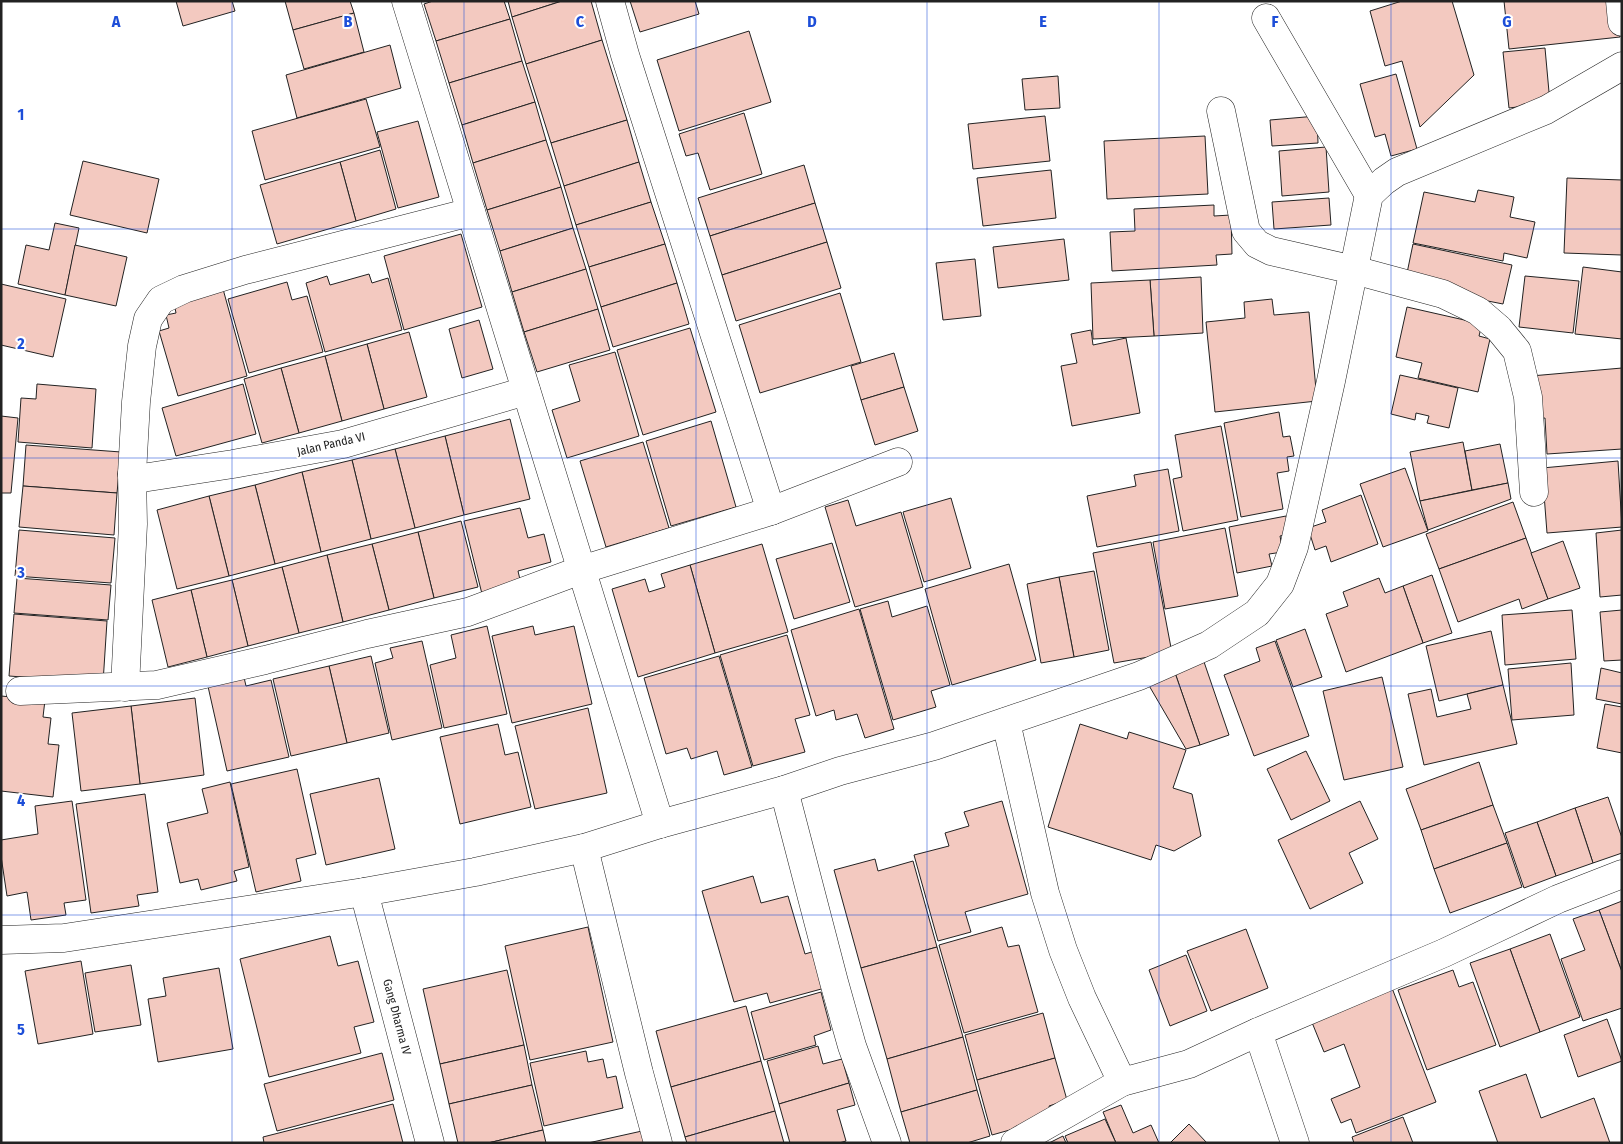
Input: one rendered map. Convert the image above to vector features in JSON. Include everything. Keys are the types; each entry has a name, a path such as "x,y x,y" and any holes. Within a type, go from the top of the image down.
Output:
{"street":[{"path":"406,1 660,824"},
{"path":"610,1 771,511"},
{"path":"1620,1 1622,22"},
{"path":"1266,18 1369,195"},
{"path":"1,940 64,938 364,892 475,872 584,848 660,824 784,790 840,771 934,746 1139,676 1209,645 1257,613 1280,584 1296,537 1331,381 1369,195 1396,172 1546,110 1622,66"},
{"path":"1221,111 1246,230 1257,244 1271,251 1354,270 1443,294 1478,312 1499,328 1517,351 1528,397 1534,492"},
{"path":"125,688 133,524 132,474 142,346 148,319 160,300 184,289 245,270 471,212"},
{"name":"Jalan Panda VI","path":"132,474 142,478 343,444 526,391"},
{"path":"20,691 125,688 157,685 367,634 468,612 581,570 771,511 898,462"},
{"path":"1006,722 1045,893 1063,950 1082,998 1122,1082"},
{"path":"784,790 852,1046 887,1143"},
{"path":"584,848 658,1143"},
{"path":"1015,1143 1122,1082 1189,1064 1558,900 1622,874"},
{"name":"Gang Dharma IV","path":"364,892 430,1143"},
{"path":"1258,1032 1295,1143"}],"building":[{"path":"176,1 232,1 235,11 183,26"},
{"path":"285,1 350,1 354,13 293,30"},
{"path":"433,1 504,1 510,19 436,41 424,4"},
{"path":"508,1 562,1 512,17"},
{"path":"562,1 591,1 602,40 526,64 512,17"},
{"path":"630,1 695,1 699,14 640,32"},
{"path":"1402,1 1452,1 1474,75 1420,127 1402,61 1385,66 1370,11"},
{"path":"1504,1 1616,1 1620,37 1509,49"},
{"path":"354,13 364,52 304,69 293,30"},
{"path":"510,19 522,61 449,83 436,41"},
{"path":"749,31 771,102 679,131 657,60"},
{"path":"602,40 627,120 551,143 526,64"},
{"path":"390,45 401,88 297,118 286,75"},
{"path":"1545,48 1550,103 1509,108 1503,52"},
{"path":"522,61 535,102 462,125 449,83"},
{"path":"1396,74 1417,149 1391,156 1385,134 1375,137 1360,84"},
{"path":"1058,76 1060,108 1025,110 1022,79"},
{"path":"366,99 380,147 265,180 252,131"},
{"path":"535,102 546,140 473,163 462,125"},
{"path":"744,113 762,174 710,190 698,153 686,156 679,134"},
{"path":"1045,116 1050,161 973,169 968,124"},
{"path":"1317,116 1318,143 1272,146 1270,120"},
{"path":"627,120 639,162 564,186 551,143"},
{"path":"418,121 439,197 398,208 377,132"},
{"path":"1205,136 1208,194 1107,199 1104,141"},
{"path":"546,140 561,187 487,210 473,163"},
{"path":"1326,147 1329,192 1282,196 1279,151"},
{"path":"380,150 396,209 356,221 340,162"},
{"path":"83,161 159,179 147,233 70,215"},
{"path":"340,162 356,221 277,244 260,185"},
{"path":"639,162 651,202 576,225 564,186"},
{"path":"804,165 815,203 710,236 698,198"},
{"path":"1051,170 1056,218 983,226 977,178"},
{"path":"1567,178 1622,180 1622,255 1564,253"},
{"path":"561,187 573,228 500,251 487,210"},
{"path":"1478,190 1514,197 1510,217 1535,222 1527,258 1504,253 1503,261 1413,243 1424,192 1475,202"},
{"path":"1329,198 1331,225 1274,229 1272,202"},
{"path":"651,202 665,244 589,267 576,225"},
{"path":"815,203 827,242 722,275 710,236"},
{"path":"1214,205 1214,216 1231,215 1232,254 1216,255 1217,265 1112,271 1110,232 1135,231 1134,209"},
{"path":"55,223 79,228 65,295 18,284 26,245 49,250"},
{"path":"573,228 586,269 512,292 500,251"},
{"path":"461,234 482,307 404,330 384,256"},
{"path":"1064,239 1069,280 998,288 993,247"},
{"path":"827,242 841,288 736,321 722,275"},
{"path":"665,244 677,283 601,307 589,267"},
{"path":"1413,244 1512,265 1503,304 1432,290 1406,278"},
{"path":"75,245 127,257 116,306 65,295"},
{"path":"975,259 981,316 943,320 936,263"},
{"path":"1583,267 1622,272 1622,339 1575,334"},
{"path":"586,269 598,309 524,332 512,292"},
{"path":"369,274 372,283 388,278 402,330 325,352 306,283 327,276 330,285"},
{"path":"1525,276 1579,281 1573,333 1519,327"},
{"path":"1201,277 1203,333 1154,336 1150,280"},
{"path":"1150,280 1154,336 1093,339 1091,283"},
{"path":"287,282 292,300 307,296 323,352 249,373 228,299"},
{"path":"677,283 689,324 613,347 601,307"},
{"path":"1,284 66,299 53,357 1,345"},
{"path":"223,289 247,376 178,396 159,331 169,328 166,315 176,313 174,303"},
{"path":"840,293 861,362 760,393 739,325"},
{"path":"1272,299 1274,315 1309,312 1317,401 1215,412 1206,322 1245,318 1244,302"},
{"path":"1407,307 1482,324 1479,336 1490,339 1478,392 1418,378 1422,363 1396,357"},
{"path":"598,309 610,350 537,372 524,332"},
{"path":"479,320 493,369 462,378 449,329"},
{"path":"690,328 716,412 643,435 617,350"},
{"path":"1091,330 1093,345 1126,338 1140,413 1072,426 1061,366 1077,363 1071,334"},
{"path":"409,332 427,397 384,409 367,344"},
{"path":"367,344 384,409 342,421 325,356"},
{"path":"615,352 639,436 567,458 552,410 580,401 569,365"},
{"path":"894,353 904,387 861,400 851,366"},
{"path":"325,356 342,421 299,433 281,368"},
{"path":"281,368 299,433 262,443 244,379"},
{"path":"1622,368 1622,449 1547,454 1545,418 1535,419 1531,376"},
{"path":"1400,375 1458,388 1449,428 1427,423 1429,416 1416,413 1415,420 1391,414"},
{"path":"37,384 96,389 92,448 18,442 21,398 36,399"},
{"path":"243,384 256,434 176,456 162,408"},
{"path":"904,387 918,431 875,445 861,400"},
{"path":"1279,412 1283,437 1290,436 1294,456 1287,457 1289,471 1277,473 1283,509 1241,517 1224,423"},
{"path":"1,416 18,418 11,493 1,493"},
{"path":"510,419 530,499 464,515 445,436"},
{"path":"711,421 736,507 671,526 646,441"},
{"path":"1221,426 1238,520 1183,531 1173,479 1182,477 1175,435"},
{"path":"445,436 464,515 415,528 395,449"},
{"path":"643,442 669,528 606,547 580,461"},
{"path":"1463,442 1472,490 1420,501 1410,452"},
{"path":"1500,444 1508,483 1472,490 1465,451"},
{"path":"26,445 121,452 117,493 23,486"},
{"path":"395,449 415,528 371,539 352,460"},
{"path":"352,460 371,539 321,552 302,472"},
{"path":"1618,461 1622,527 1547,533 1542,468"},
{"path":"1405,468 1428,531 1383,547 1360,484"},
{"path":"1168,469 1179,531 1097,547 1087,496 1136,486 1134,475"},
{"path":"302,472 321,552 275,564 255,485"},
{"path":"1508,483 1511,499 1428,530 1420,501"},
{"path":"255,485 275,564 229,576 209,496"},
{"path":"23,486 117,493 114,535 19,527"},
{"path":"1361,495 1378,544 1331,562 1326,546 1315,550 1308,528 1326,522 1322,510"},
{"path":"209,496 229,576 177,589 157,510"},
{"path":"951,498 971,568 924,582 903,512"},
{"path":"848,500 856,526 901,512 923,587 855,607 825,507"},
{"path":"1513,502 1526,538 1439,569 1426,534"},
{"path":"520,508 528,538 544,534 551,562 518,571 521,584 482,594 464,521"},
{"path":"1286,516 1290,534 1280,536 1283,552 1269,554 1272,566 1237,573 1229,527"},
{"path":"461,521 478,587 434,598 418,532"},
{"path":"1225,528 1238,596 1165,609 1153,542"},
{"path":"19,530 115,538 111,583 15,576"},
{"path":"1622,530 1622,595 1600,597 1596,533"},
{"path":"418,532 434,598 389,610 372,544"},
{"path":"1526,538 1548,599 1522,609 1519,599 1458,622 1439,569"},
{"path":"1563,541 1580,588 1548,599 1531,553"},
{"path":"1151,542 1172,653 1114,663 1093,553"},
{"path":"832,543 850,602 794,619 776,559"},
{"path":"372,544 389,610 343,622 327,555"},
{"path":"762,544 788,632 715,653 690,565"},
{"path":"327,555 343,622 299,633 282,567"},
{"path":"1009,564 1036,660 952,685 925,589"},
{"path":"690,565 715,653 638,677 612,589 645,579 649,592 665,587 661,574"},
{"path":"282,567 299,633 248,646 232,580"},
{"path":"1094,571 1109,650 1074,657 1059,577"},
{"path":"1432,575 1452,633 1423,643 1403,586"},
{"path":"1059,577 1074,657 1041,663 1027,584"},
{"path":"17,578 111,585 108,620 14,613"},
{"path":"1379,578 1385,593 1403,586 1423,643 1346,672 1326,614 1348,606 1343,592"},
{"path":"232,580 248,646 207,657 191,590"},
{"path":"191,590 207,657 168,667 152,600"},
{"path":"888,601 892,617 927,606 950,685 931,691 936,707 893,720 860,609"},
{"path":"859,609 894,729 865,738 857,714 836,720 834,710 816,716 791,630"},
{"path":"1572,610 1576,659 1505,665 1502,615"},
{"path":"1622,610 1622,660 1604,661 1600,612"},
{"path":"14,614 107,621 103,683 9,676"},
{"path":"487,626 507,714 444,728 430,665 456,658 451,635"},
{"path":"533,626 535,635 574,626 592,704 512,723 492,636"},
{"path":"1305,629 1322,677 1293,687 1276,640"},
{"path":"1491,631 1503,685 1439,701 1426,646"},
{"path":"787,635 810,715 795,719 805,752 753,766 720,655"},
{"path":"422,641 442,728 392,740 375,663 393,658 390,648"},
{"path":"1275,641 1309,736 1254,756 1224,675 1260,661 1256,648"},
{"path":"371,656 389,733 347,743 329,666"},
{"path":"719,656 752,767 724,775 717,751 691,759 687,748 666,754 644,678"},
{"path":"1202,656 1229,735 1200,745 1173,667"},
{"path":"1571,663 1574,715 1512,720 1508,669"},
{"path":"329,666 347,743 291,756 273,679"},
{"path":"1173,667 1200,745 1186,749 1144,677"},
{"path":"1601,668 1622,673 1622,704 1596,699"},
{"path":"243,673 246,686 271,680 289,757 227,771 207,682"},
{"path":"1382,677 1403,767 1344,780 1323,691"},
{"path":"1503,685 1517,744 1424,765 1408,694 1431,689 1437,717 1471,709 1467,694"},
{"path":"1,696 45,700 43,717 51,718 48,744 59,745 53,797 1,791"},
{"path":"195,698 204,775 140,784 131,706"},
{"path":"1605,704 1622,707 1622,753 1597,748"},
{"path":"131,706 140,784 81,791 72,713"},
{"path":"588,708 607,793 535,809 515,726"},
{"path":"498,724 505,755 518,752 531,807 460,824 440,737"},
{"path":"1080,724 1127,739 1129,732 1186,750 1173,788 1192,794 1201,836 1174,851 1156,845 1151,860 1048,827"},
{"path":"1306,751 1330,801 1291,820 1267,769"},
{"path":"1479,762 1493,805 1421,830 1406,789"},
{"path":"297,769 316,854 296,859 301,881 256,892 231,784"},
{"path":"379,778 395,849 326,865 310,794"},
{"path":"230,782 249,867 234,871 237,881 201,890 198,879 180,883 167,823 208,813 202,789"},
{"path":"145,794 158,892 137,895 139,906 91,913 76,804"},
{"path":"1608,797 1622,838 1622,853 1593,863 1575,808"},
{"path":"72,801 86,900 64,903 66,915 31,920 27,892 7,896 1,856 1,840 38,834 35,806"},
{"path":"1002,801 1028,894 965,912 971,932 938,941 914,855 949,846 945,833 969,826 964,812"},
{"path":"1360,801 1378,839 1349,853 1363,883 1310,909 1278,840"},
{"path":"1493,805 1507,843 1434,869 1421,830"},
{"path":"1575,808 1593,863 1556,876 1537,822"},
{"path":"1537,822 1556,876 1524,888 1505,833"},
{"path":"1507,843 1522,887 1450,913 1434,869"},
{"path":"875,859 878,871 913,861 937,947 861,968 834,870"},
{"path":"753,876 761,903 788,896 805,954 815,951 825,988 770,1003 767,993 734,1002 702,891"},
{"path":"1622,901 1622,972 1599,910"},
{"path":"1599,910 1622,972 1622,1008 1583,1021 1561,959 1585,950 1573,919"},
{"path":"588,927 613,1042 530,1060 505,946"},
{"path":"1002,927 1008,947 1019,945 1038,1012 964,1033 939,945"},
{"path":"1246,929 1268,988 1211,1011 1187,951"},
{"path":"1550,934 1580,1017 1540,1032 1510,949"},
{"path":"330,936 338,966 358,961 374,1022 354,1027 361,1053 269,1077 240,959"},
{"path":"937,947 963,1037 887,1059 861,968"},
{"path":"1510,949 1540,1032 1500,1047 1470,963"},
{"path":"1186,955 1207,1011 1170,1026 1149,970"},
{"path":"81,961 93,1034 38,1044 25,971"},
{"path":"131,965 141,1025 95,1032 85,973"},
{"path":"219,968 233,1049 158,1062 148,999 166,996 163,978"},
{"path":"507,970 524,1045 440,1064 423,989"},
{"path":"1453,970 1459,987 1473,982 1496,1045 1427,1070 1398,990"},
{"path":"1392,988 1436,1102 1356,1133 1351,1119 1341,1123 1331,1099 1360,1087 1344,1044 1324,1052 1311,1020"},
{"path":"821,992 831,1030 814,1036 816,1045 764,1060 751,1012"},
{"path":"746,1006 761,1061 671,1087 656,1031"},
{"path":"1043,1013 1055,1058 977,1080 965,1035"},
{"path":"1607,1019 1622,1061 1578,1077 1564,1035"},
{"path":"963,1037 977,1090 901,1112 887,1059"},
{"path":"524,1045 532,1085 449,1104 440,1064"},
{"path":"818,1046 823,1064 842,1059 849,1083 779,1104 767,1061"},
{"path":"586,1051 588,1062 603,1059 607,1078 616,1076 623,1108 544,1126 530,1063"},
{"path":"382,1053 394,1100 277,1131 264,1084"},
{"path":"1055,1058 1067,1100 1049,1106 1052,1118 992,1135 977,1080"},
{"path":"761,1061 775,1111 685,1137 671,1087"},
{"path":"1526,1074 1541,1118 1594,1098 1610,1143 1498,1143 1479,1091"},
{"path":"849,1083 855,1105 837,1110 846,1141 839,1143 790,1143 779,1104"},
{"path":"532,1085 543,1130 488,1143 458,1143 449,1104"},
{"path":"977,1090 990,1136 967,1143 910,1143 901,1112"},
{"path":"393,1104 403,1143 264,1143 263,1137"},
{"path":"1121,1105 1133,1133 1151,1125 1159,1143 1116,1143 1103,1112"},
{"path":"775,1111 784,1143 687,1143 685,1137"},
{"path":"1403,1117 1413,1143 1354,1143 1352,1137"},
{"path":"1105,1119 1116,1143 1068,1143 1065,1136"},
{"path":"1189,1124 1207,1143 1170,1143"},
{"path":"543,1130 546,1143 488,1143"},
{"path":"642,1131 645,1143 588,1143"},
{"path":"1063,1136 1066,1143 1049,1143"}]}
